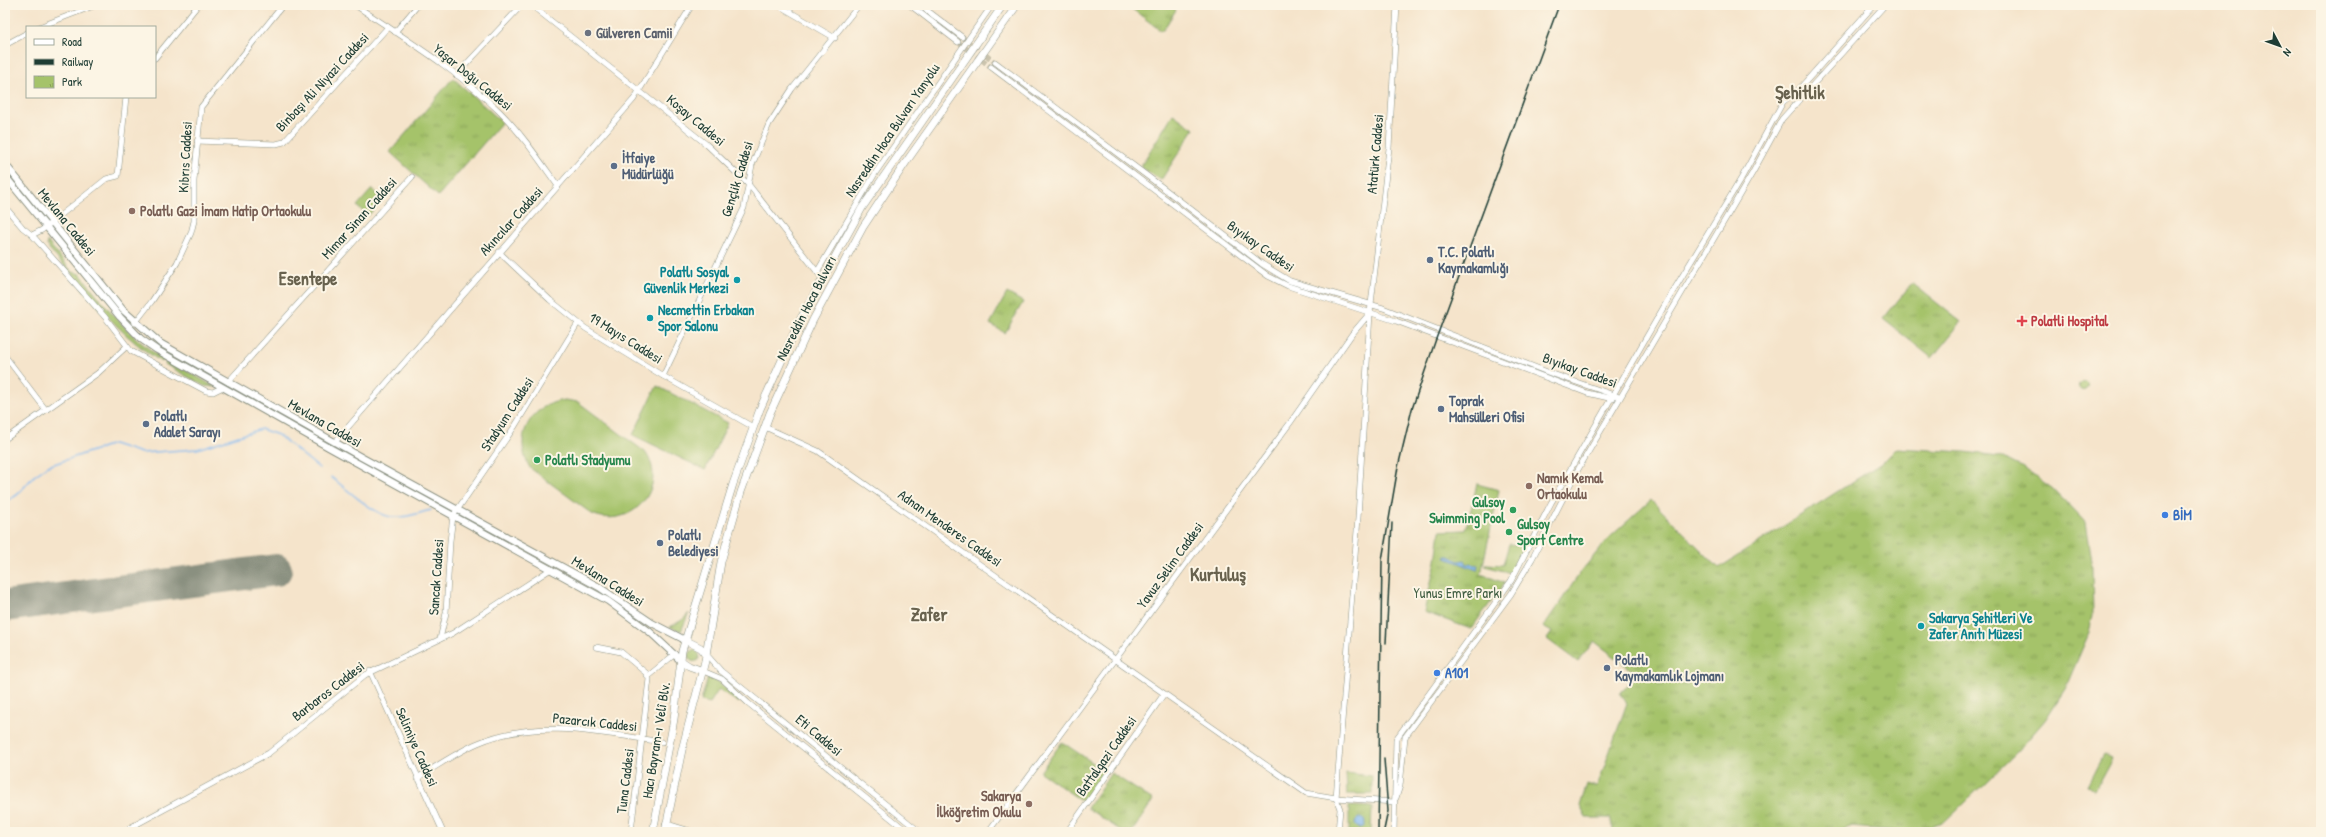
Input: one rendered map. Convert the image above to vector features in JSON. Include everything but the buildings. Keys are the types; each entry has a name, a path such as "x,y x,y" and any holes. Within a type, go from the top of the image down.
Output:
{"highway":[{"name":"Nasreddin Hoca Bulvarı","path":"682,651 731,492 753,427 785,352 822,278 882,177 1003,5"},
{"name":"Nasreddin Hoca Bulvarı","path":"705,661 721,562 741,492 765,427 813,320 863,228 904,165 1017,5"},
{"path":"685,640 701,648 706,654"},
{"name":"Hacı Bayram-ı Velî Blv.","path":"653,832 674,719 682,651"},
{"path":"680,660 703,671"},
{"name":"Hacı Bayram-ı Velî Blv.","path":"665,832 682,750 705,661"}],"main road":[{"name":"Mevlana Caddesi","path":"5,164 115,301 135,323 167,348 457,510 599,587 652,623 685,640"},
{"name":"Mevlana Caddesi","path":"5,176 110,306 134,333 157,350 221,388 551,569 624,611 680,660"},
{"path":"666,824 692,832"}],"street":[{"path":"42,26 96,5"},
{"path":"156,57 198,5"},
{"name":"Kıbrıs Caddesi","path":"135,323 152,301 177,263 191,233 194,220 197,141 201,107 283,5"},
{"name":"Yaşar Doğu Caddesi","path":"355,5 456,75 511,124 558,186"},
{"path":"395,32 418,5"},
{"path":"456,75 522,5"},
{"name":"Koşay Caddesi","path":"531,5 640,90 706,144 749,185 822,278"},
{"name":"Akıncılar Caddesi","path":"335,442 640,90 692,5"},
{"path":"778,5 835,38"},
{"name":"Gençlik Caddesi","path":"663,376 738,221 746,199 752,165 769,124 792,89 835,38 859,5"},
{"path":"910,5 960,40 920,5"},
{"name":"Nasreddin Hoca Bulvarı Yanyolu","path":"817,272 876,172 992,5"},
{"name":"Atatürk Caddesi","path":"1338,832 1340,809 1336,798 1358,518 1370,312 1389,148 1397,5"},
{"path":"1394,832 1396,739 1511,581 1551,503 1666,303 1742,177 1782,102 1800,88 1874,5"},
{"path":"1394,802 1400,786 1405,737 1511,594 1532,559 1574,475 1754,172 1782,119 1885,5"},
{"name":"Binbaşı Ali Niyazi Caddesi","path":"197,141 276,144 284,142 388,27"},
{"path":"5,45 26,34"},
{"name":"Bıyıkay Caddesi","path":"995,62 1262,264 1290,281 1371,305 1612,397"},
{"name":"Bıyıkay Caddesi","path":"991,67 1268,276 1288,286 1370,312 1526,371 1612,397 1620,397"},
{"path":"32,235 46,226 106,178 118,176 126,98"},
{"name":"Mimar Sinan Caddesi","path":"228,382 412,177"},
{"path":"5,207 105,317 126,347 136,356 206,391 213,392 221,388"},
{"name":"19 Mayıs Caddesi","path":"499,252 550,300 578,323 663,376 753,427"},
{"name":"Yavuz Selim Caddesi","path":"988,832 1290,423 1352,334 1370,312"},
{"name":"Stadyum Caddesi","path":"453,516 515,426 578,323"},
{"path":"5,439 98,373 126,347"},
{"path":"5,356 46,410"},
{"name":"Adnan Menderes Caddesi","path":"765,427 818,451 1306,793 1336,798 1394,802"},
{"name":"Sancak Caddesi","path":"440,639 446,613 453,516"},
{"name":"Barbaros Caddesi","path":"122,832 269,753 370,671 461,628 551,569"},
{"path":"596,647 621,652 648,676 674,654"},
{"name":"Eti Caddesi","path":"706,654 721,671 920,832"},
{"name":"Selimiye Caddesi","path":"370,671 417,778 443,832"},
{"name":"Eti Caddesi","path":"703,671 722,679 748,703 908,832"},
{"name":"Tuna Caddesi","path":"631,832 650,684 648,676"},
{"name":"Battalgazi Caddesi","path":"1067,832 1164,694"},
{"name":"Pazarcık Caddesi","path":"417,778 479,742 530,730 561,729 662,742"}],"green space":[{"path":"1127,5 1172,5 1176,10 1163,30 1160,30"},
{"path":"453,78 502,122 438,196 390,152"},
{"path":"1173,114 1194,129 1161,180 1142,168 1142,164"},
{"path":"372,189 383,199 368,216 357,206"},
{"path":"47,241 72,272 80,274 119,321 151,351 164,359 162,362 145,351 100,309 47,246"},
{"path":"1912,283 1961,322 1932,358 1883,319"},
{"path":"1007,293 1023,302 1005,333 990,324"},
{"path":"167,360 215,387 204,386 165,364"},
{"path":"2083,381 2088,386 2083,391 2078,386"},
{"path":"657,386 728,423 705,470 633,435"},
{"name":"Polatlı Stadyumu","path":"565,400 578,402 645,452 652,465 653,478 650,491 643,502 633,511 621,516 607,518 592,514 530,468 525,457 523,445 524,434 528,424 534,415 542,408"},
{"path":"1896,448 1965,452 1999,456 2025,469 2053,489 2085,522 2092,568 2093,617 2089,633 2065,689 2045,720 2018,751 1943,823 1913,832 1849,827 1836,832 1614,832 1610,818 1586,818 1580,806 1587,784 1597,787 1627,703 1620,694 1636,673 1594,641 1578,662 1547,639 1552,632 1543,627 1583,569 1609,538 1651,500 1719,568 1880,464"},
{"name":"Yunus Emre Parkı","path":"1477,484 1499,490 1481,574 1505,583 1471,629 1424,612 1436,561 1440,531 1466,530"},
{"path":"1509,544 1524,546 1511,573 1485,566 1486,564 1503,565"},
{"path":"689,613 681,631 670,627 682,620"},
{"path":"694,650 698,652 700,656 698,660 694,662 690,660 688,656 690,652"},
{"path":"708,677 720,683 740,702 737,702 719,689 710,703 701,701"},
{"path":"1062,742 1105,771 1083,802 1040,772"},
{"path":"2103,755 2112,759 2095,790 2087,786"},
{"path":"1111,773 1153,800 1132,832 1123,832 1087,808"},
{"path":"1346,773 1372,776 1372,794 1347,794"},
{"path":"1349,806 1372,807 1371,832 1349,832"}],"water":[{"path":"1445,556 1450,556 1458,561 1465,560 1467,564 1478,565 1477,570 1446,558"},
{"path":"1358,818 1362,818 1364,819 1364,827 1358,828 1355,825 1355,821"}],"waterway":[{"path":"5,502 17,495 34,476 48,466 113,444 141,453 197,449 261,429 278,435 319,468"},
{"path":"331,477 368,506 384,515 401,517 431,510"}],"runway":[{"path":"5,606 276,570"}],"tunnel":[{"path":"962,37 995,62"},
{"path":"958,42 991,67"}],"railway":[{"path":"1378,832 1382,560 1398,467 1412,409 1436,339 1559,5"},
{"path":"1386,643 1392,523"},
{"path":"1384,759 1388,811 1384,830"}],"place":[{"name":"Gülveren Camii","path":"588,33"},
{"name":"İtfaiye Müdürlüğü","path":"614,166"},
{"name":"Polatlı Gazi İmam Hatip Ortaokulu","path":"132,211"},
{"name":"T.C. Polatlı Kaymakamlığı","path":"1430,260"},
{"name":"Polatlı Sosyal Güvenlik Merkezi","path":"737,280"},
{"name":"Necmettin Erbakan Spor Salonu","path":"650,318"},
{"name":"Polatli Hospital","path":"2022,321"},
{"name":"Toprak Mahsülleri Ofisi","path":"1441,409"},
{"name":"Polatlı Adalet Sarayı","path":"146,424"},
{"name":"Polatlı Stadyumu","path":"537,460"},
{"name":"Namık Kemal Ortaokulu","path":"1529,486"},
{"name":"Gulsoy Swimming Pool","path":"1513,510"},
{"name":"BİM","path":"2165,515"},
{"name":"Gulsoy Sport Centre","path":"1509,532"},
{"name":"Polatlı Belediyesi","path":"660,543"},
{"name":"Sakarya Şehitleri Ve Zafer Anıtı Müzesi","path":"1921,626"},
{"name":"Polatlı Kaymakamlık Lojmanı","path":"1607,668"},
{"name":"A101","path":"1437,673"},
{"name":"Sakarya İlköğretim Okulu","path":"1029,804"}],"district":[{"name":"Şehitlik","path":"1800,93"},
{"name":"Esentepe","path":"308,279"},
{"name":"Kurtuluş","path":"1218,575"},
{"name":"Zafer","path":"929,615"}]}
